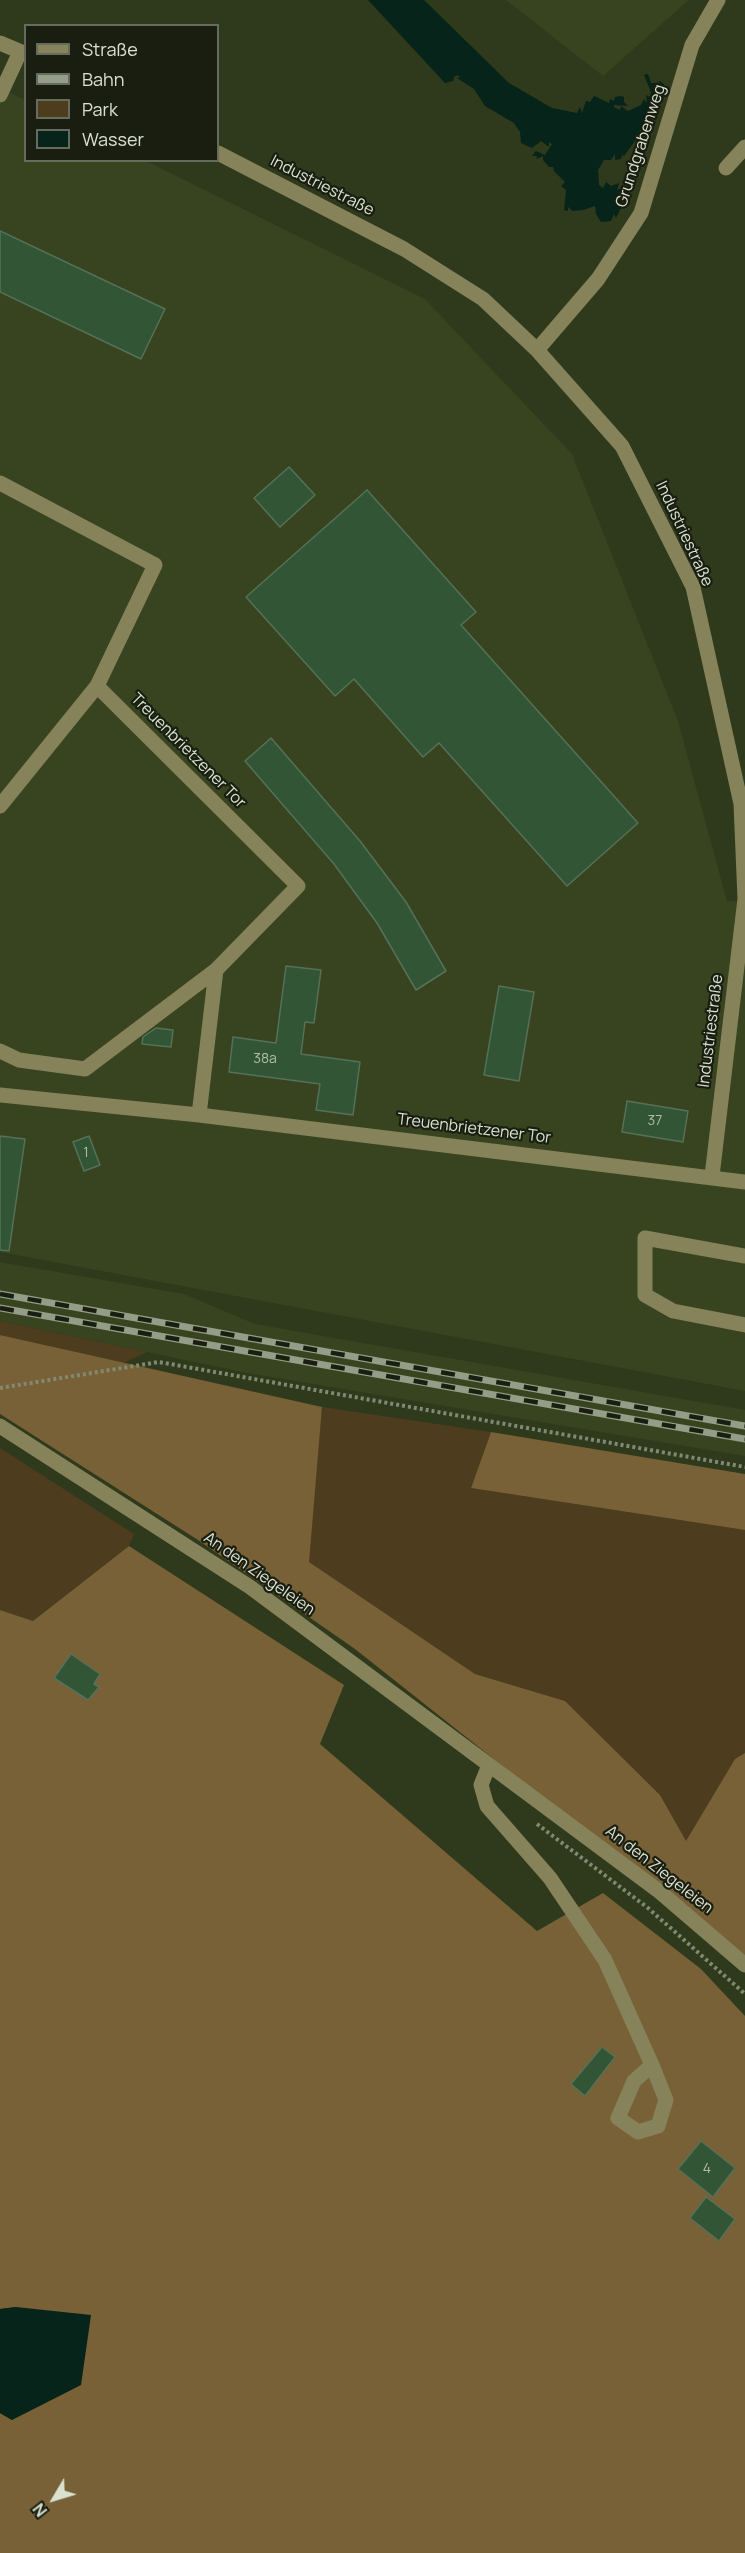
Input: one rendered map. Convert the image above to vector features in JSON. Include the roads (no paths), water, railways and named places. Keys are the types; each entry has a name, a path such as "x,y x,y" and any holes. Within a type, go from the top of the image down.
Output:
{"street":[{"name":"Grundgrabenweg","path":"537,350 598,279 641,213 692,45 718,0"},
{"path":"0,43 23,53 0,95"},
{"path":"726,168 745,147"},
{"name":"Industriestraße","path":"219,154 404,249 483,299 537,350 622,446 693,587 741,804 745,899 712,1176"},
{"path":"0,483 155,565 97,686 5,791 0,807"},
{"name":"Treuenbrietzener Tor","path":"0,1051 19,1060 85,1069 216,970 298,886 97,686"},
{"path":"199,1115 216,970"},
{"name":"Treuenbrietzener Tor","path":"0,1095 199,1115 712,1176 745,1182"},
{"path":"745,1256 645,1238 645,1295 673,1311 745,1325"},
{"name":"An den Ziegeleien","path":"0,1426 249,1587 660,1892 745,1965"},
{"path":"489,1765 481,1785 487,1806 549,1878 605,1959 651,2065"}],"water":[{"path":"368,0 424,0 509,83 552,108 577,113 580,107 582,113 586,101 590,102 594,96 609,103 610,99 614,101 615,97 621,96 624,97 624,102 628,106 614,105 614,107 620,110 621,106 628,111 641,105 644,99 647,103 646,95 650,97 651,92 644,75 648,74 651,83 656,83 657,89 659,81 664,84 662,93 654,99 637,138 624,156 615,160 615,154 611,160 604,160 598,170 599,185 603,188 606,182 611,186 619,183 617,190 623,188 622,206 616,218 614,214 611,221 601,222 596,214 595,206 573,211 568,207 568,211 564,210 566,190 561,186 565,182 553,167 549,167 543,160 543,156 536,159 537,156 532,156 536,151 545,155 552,144 549,142 549,147 541,141 532,148 521,143 520,132 514,123 485,106 474,89 457,78 460,77 458,75 453,81 445,83"},
{"path":"16,2307 91,2315 81,2385 12,2420 0,2413 0,2309"}],"railway":[{"path":"0,1294 745,1426"},
{"path":"0,1308 745,1439"}]}
